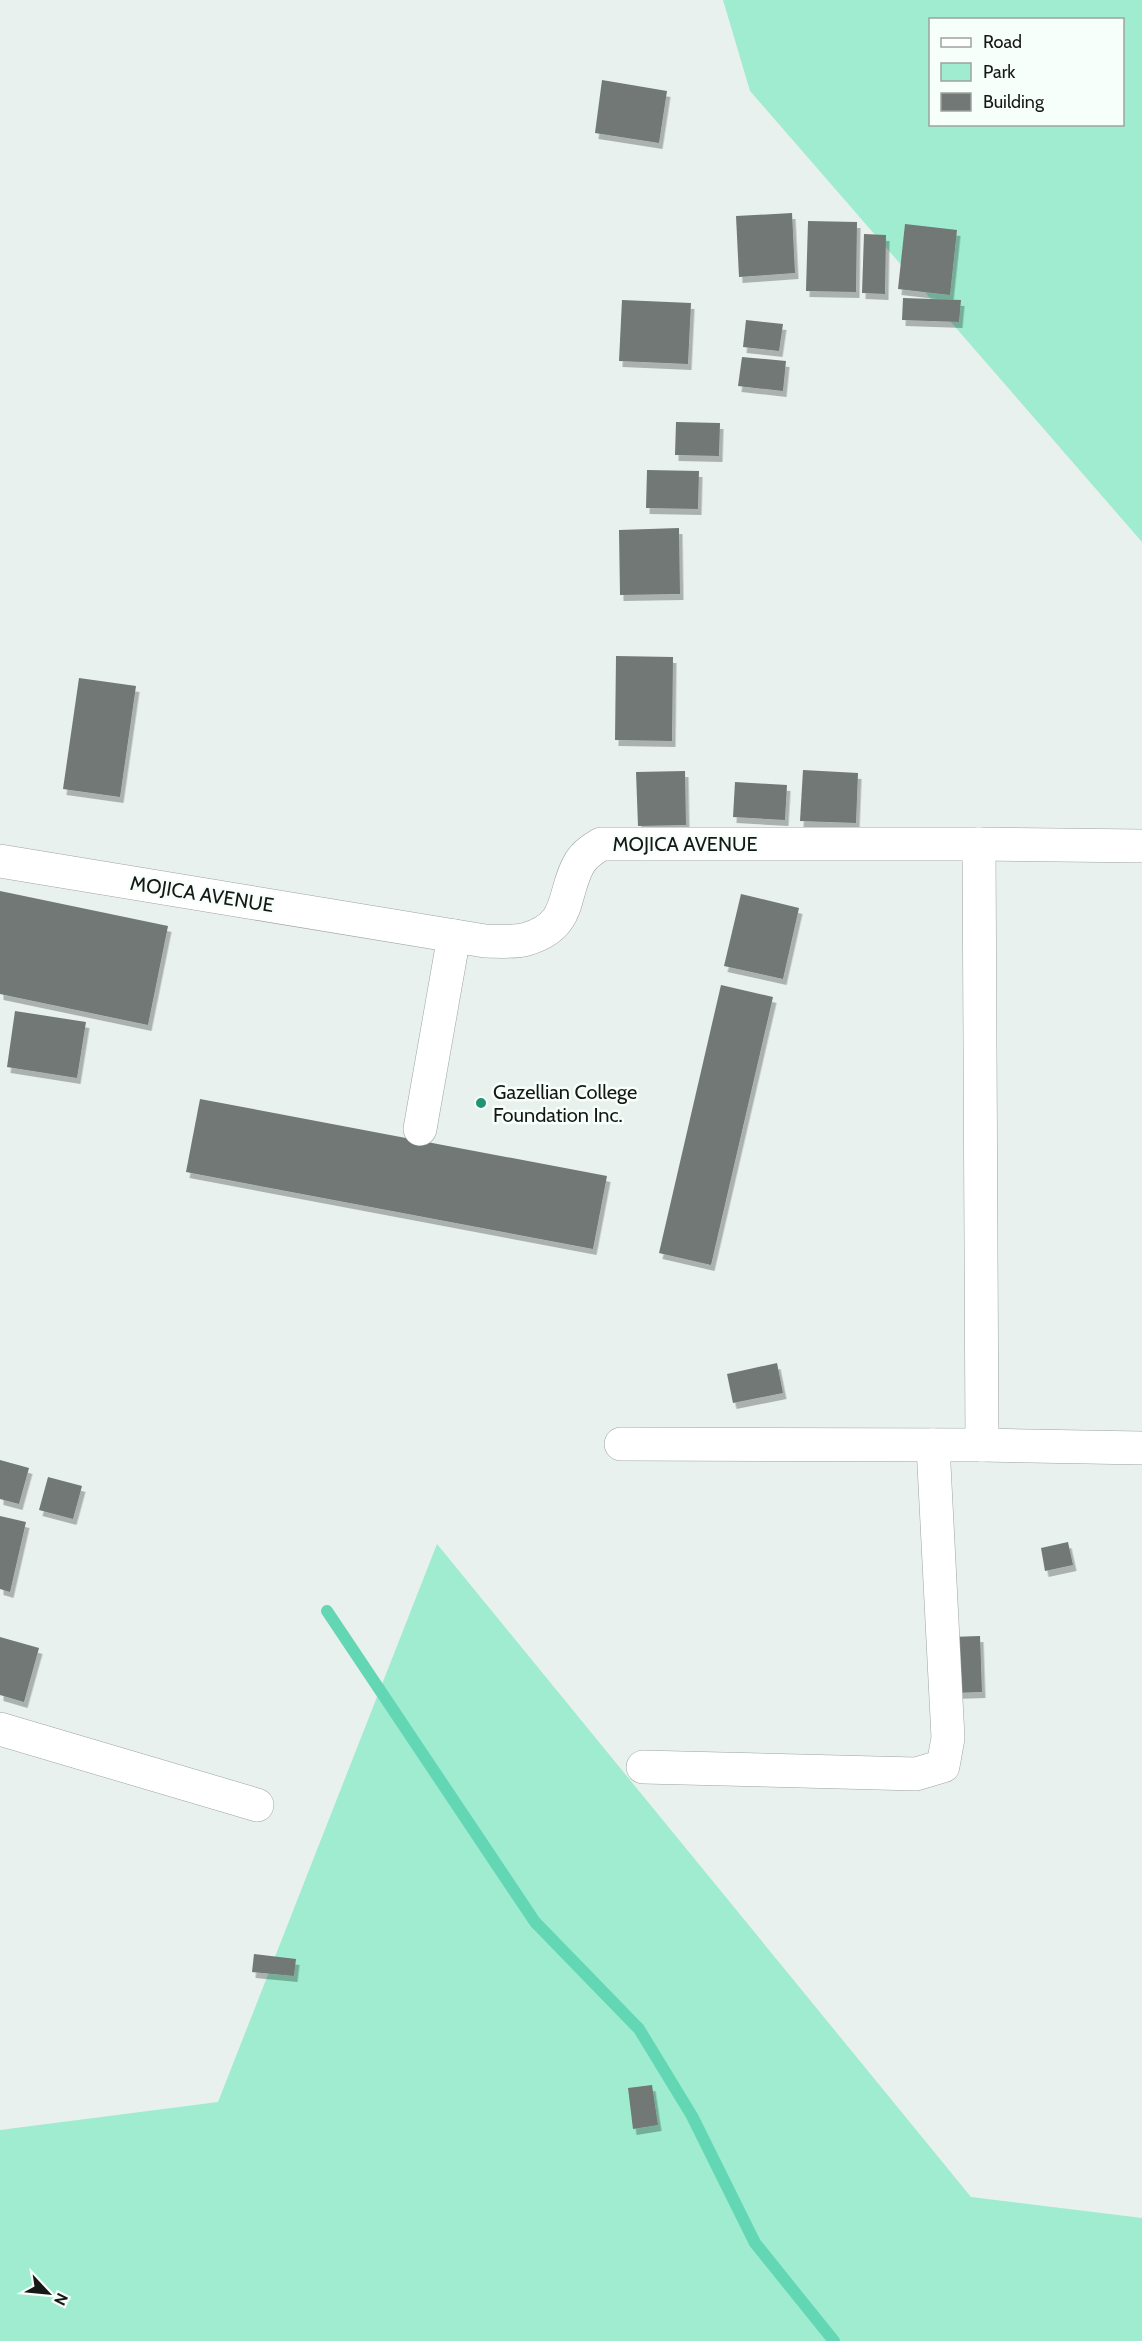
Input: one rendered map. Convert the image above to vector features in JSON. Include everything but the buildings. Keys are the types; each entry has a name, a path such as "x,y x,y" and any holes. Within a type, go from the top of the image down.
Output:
{"street":[{"name":"MOJICA AVENUE","path":"0,861 485,941 526,940 547,931 567,904 580,862 588,852 601,844 1142,846"},
{"path":"979,844 982,1445"},
{"path":"420,1129 454,936"},
{"path":"621,1444 1142,1448"},
{"path":"643,1767 916,1774 943,1766 948,1738 933,1445"},
{"path":"0,1730 257,1804"}],"green space":[{"path":"723,0 1142,0 1142,542 750,91"},
{"path":"437,1544 971,2197 1142,2218 1142,2341 0,2341 0,2130 218,2102"}],"waterway":[{"path":"327,1611 535,1922 639,2029 692,2116 755,2243 834,2341"}],"place":[{"name":"Gazellian College Foundation Inc.","path":"481,1103"}]}
